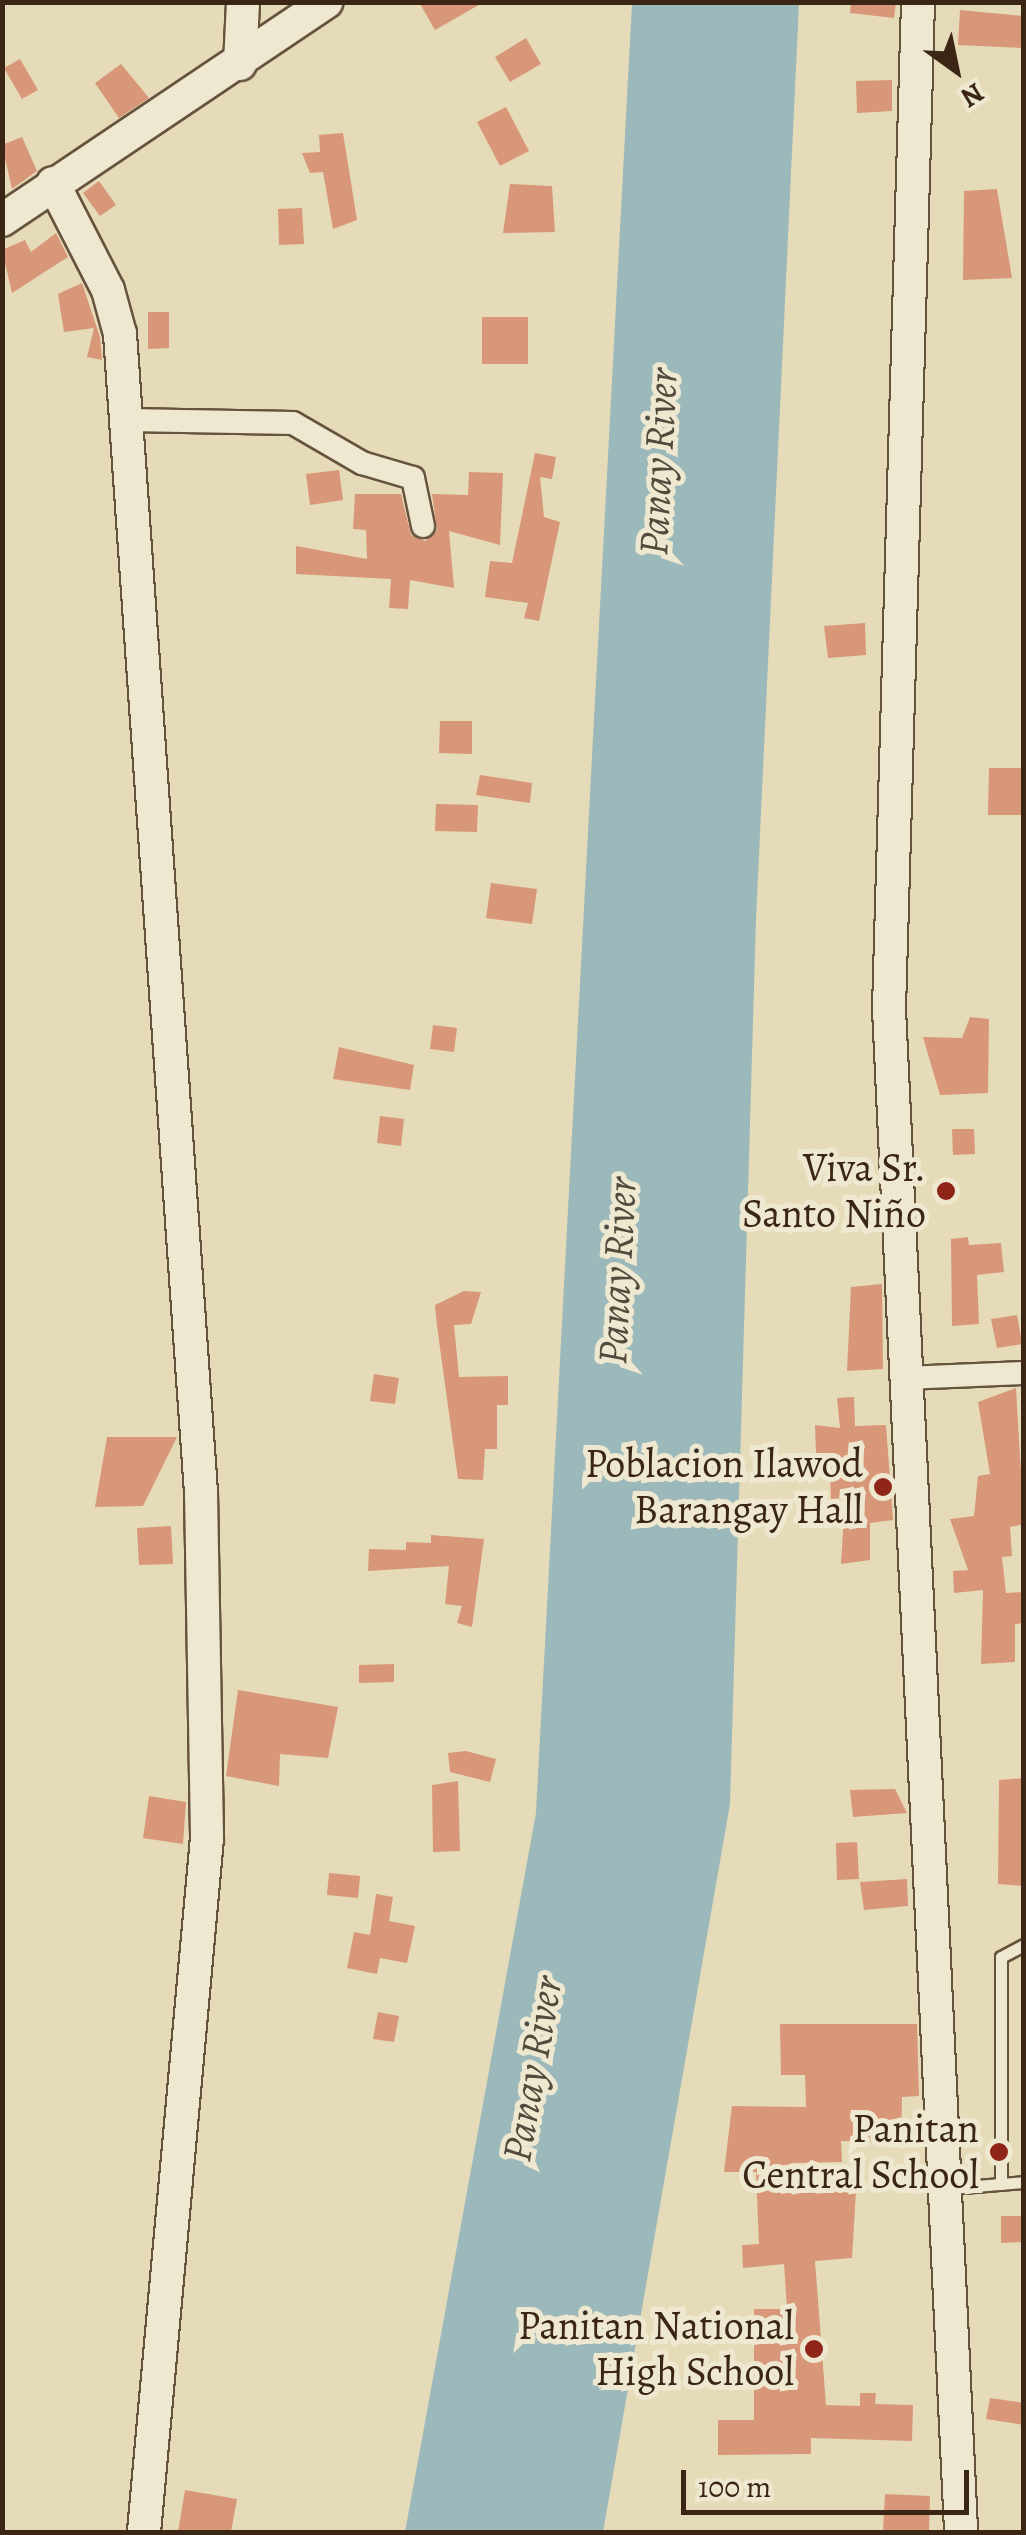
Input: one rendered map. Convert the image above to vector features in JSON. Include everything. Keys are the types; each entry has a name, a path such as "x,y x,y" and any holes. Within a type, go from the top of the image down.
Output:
{"main road":[{"path":"240,64 243,2"},
{"path":"2,220 240,64 327,2"},
{"path":"918,2 889,1009 904,1378 950,2188 961,2532"},
{"path":"53,184 108,290 128,420 201,1492 207,1838 144,2532"}],"street":[{"path":"128,420 293,423 362,463 413,478 423,526"},
{"path":"904,1378 1024,1373"}],"lane":[{"path":"1001,2184 1001,1956 1024,1945"},
{"path":"950,2188 1024,2182"}],"water":[{"name":"Panay River","path":"632,3 799,3 756,919 730,1804 603,2532 405,2532 536,1813"}],"building":[{"path":"419,2 484,2 435,30"},
{"path":"851,2 896,2 894,18 850,13"},
{"path":"960,10 1024,16 1024,48 958,45"},
{"path":"526,38 541,64 510,82 495,57"},
{"path":"20,59 38,90 22,99 4,68"},
{"path":"121,64 149,98 119,118 95,83"},
{"path":"892,80 892,111 857,113 856,81"},
{"path":"506,107 529,151 500,166 477,122"},
{"path":"343,133 357,220 333,229 323,172 310,173 302,153 320,152 319,135"},
{"path":"22,137 37,171 12,189 2,145"},
{"path":"99,181 116,205 100,216 83,193"},
{"path":"510,184 552,186 555,232 503,233"},
{"path":"997,189 1012,278 963,280 964,191"},
{"path":"302,208 304,244 279,245 278,209"},
{"path":"56,233 68,257 12,293 2,250 25,240 31,252"},
{"path":"82,283 100,337 102,360 87,357 94,328 64,332 58,294"},
{"path":"148,312 169,312 169,348 148,349"},
{"path":"482,317 528,317 528,364 482,364"},
{"path":"535,453 556,457 552,479 540,477 544,517 560,522 539,621 524,618 528,603 485,597 490,561 512,563"},
{"path":"339,470 343,500 310,505 306,474"},
{"path":"469,472 503,473 500,545 449,531 454,588 410,580 408,609 389,608 391,579 296,574 296,546 367,559 366,530 353,529 355,494 401,494 411,535 425,541 437,530 432,494 468,495"},
{"path":"865,623 866,655 828,658 824,626"},
{"path":"440,721 472,721 472,754 439,753"},
{"path":"989,768 1024,768 1024,815 988,815"},
{"path":"480,775 532,783 530,803 476,795"},
{"path":"436,804 478,805 477,832 435,831"},
{"path":"491,883 537,889 532,924 486,918"},
{"path":"970,1017 989,1019 988,1093 940,1095 923,1037 962,1038"},
{"path":"433,1025 457,1028 454,1052 430,1049"},
{"path":"339,1047 414,1065 410,1090 333,1079"},
{"path":"380,1116 404,1119 401,1146 377,1143"},
{"path":"952,1129 974,1129 975,1154 953,1155"},
{"path":"968,1237 969,1245 1001,1243 1004,1272 977,1275 979,1324 952,1326 951,1239"},
{"path":"882,1284 883,1369 847,1371 851,1287"},
{"path":"464,1291 481,1292 471,1324 454,1325 459,1377 508,1376 508,1405 497,1405 497,1449 485,1449 483,1480 458,1479 437,1326 435,1305"},
{"path":"1017,1315 1022,1344 997,1348 991,1319"},
{"path":"374,1374 399,1378 395,1404 370,1401"},
{"path":"1016,1388 1024,1524 1010,1527 1012,1556 1002,1557 1006,1593 1024,1592 1024,1623 1015,1624 1015,1662 981,1664 983,1590 954,1593 953,1571 968,1570 950,1519 974,1516 978,1476 990,1474 978,1402"},
{"path":"854,1397 855,1426 886,1425 893,1520 870,1523 870,1560 841,1564 845,1498 831,1499 829,1453 816,1453 815,1425 840,1428 837,1398"},
{"path":"107,1437 177,1437 143,1506 95,1507"},
{"path":"171,1526 173,1564 139,1565 137,1528"},
{"path":"431,1535 484,1539 472,1627 457,1623 462,1606 445,1604 449,1566 368,1571 369,1549 406,1550 406,1542 431,1543"},
{"path":"394,1664 394,1682 359,1683 359,1665"},
{"path":"238,1690 338,1707 328,1758 280,1754 279,1786 226,1776"},
{"path":"466,1751 496,1759 490,1782 450,1772 448,1753"},
{"path":"1024,1778 1024,1886 998,1884 999,1780"},
{"path":"458,1781 460,1851 433,1852 432,1785"},
{"path":"895,1789 907,1813 853,1817 850,1790"},
{"path":"149,1796 186,1802 183,1844 143,1838"},
{"path":"857,1842 859,1879 837,1880 836,1843"},
{"path":"329,1873 360,1876 358,1898 327,1895"},
{"path":"907,1879 908,1906 864,1910 860,1882"},
{"path":"376,1894 393,1897 389,1921 415,1926 407,1963 380,1958 377,1974 347,1968 354,1932 370,1935"},
{"path":"378,2012 399,2016 394,2042 373,2039"},
{"path":"780,2024 917,2024 919,2096 902,2097 901,2142 841,2141 842,2162 791,2163 791,2193 856,2191 852,2258 815,2261 826,2405 860,2406 860,2393 876,2393 875,2404 913,2405 912,2441 811,2438 811,2454 718,2455 718,2420 754,2420 754,2309 787,2309 784,2264 743,2268 742,2245 759,2244 756,2172 724,2172 732,2106 806,2107 805,2075 781,2075"},
{"path":"1001,2216 1024,2216 1024,2242 1001,2243"},
{"path":"990,2398 1024,2403 1024,2425 986,2419"},
{"path":"185,2490 237,2499 231,2532 178,2532"},
{"path":"885,2494 930,2496 929,2532 883,2532"}],"place":[{"name":"Viva Sr. Santo Niño","path":"946,1191"},
{"name":"Poblacion Ilawod Barangay Hall","path":"883,1487"},
{"name":"Panitan Central School","path":"999,2152"},
{"name":"Panitan National High School","path":"814,2349"}]}
